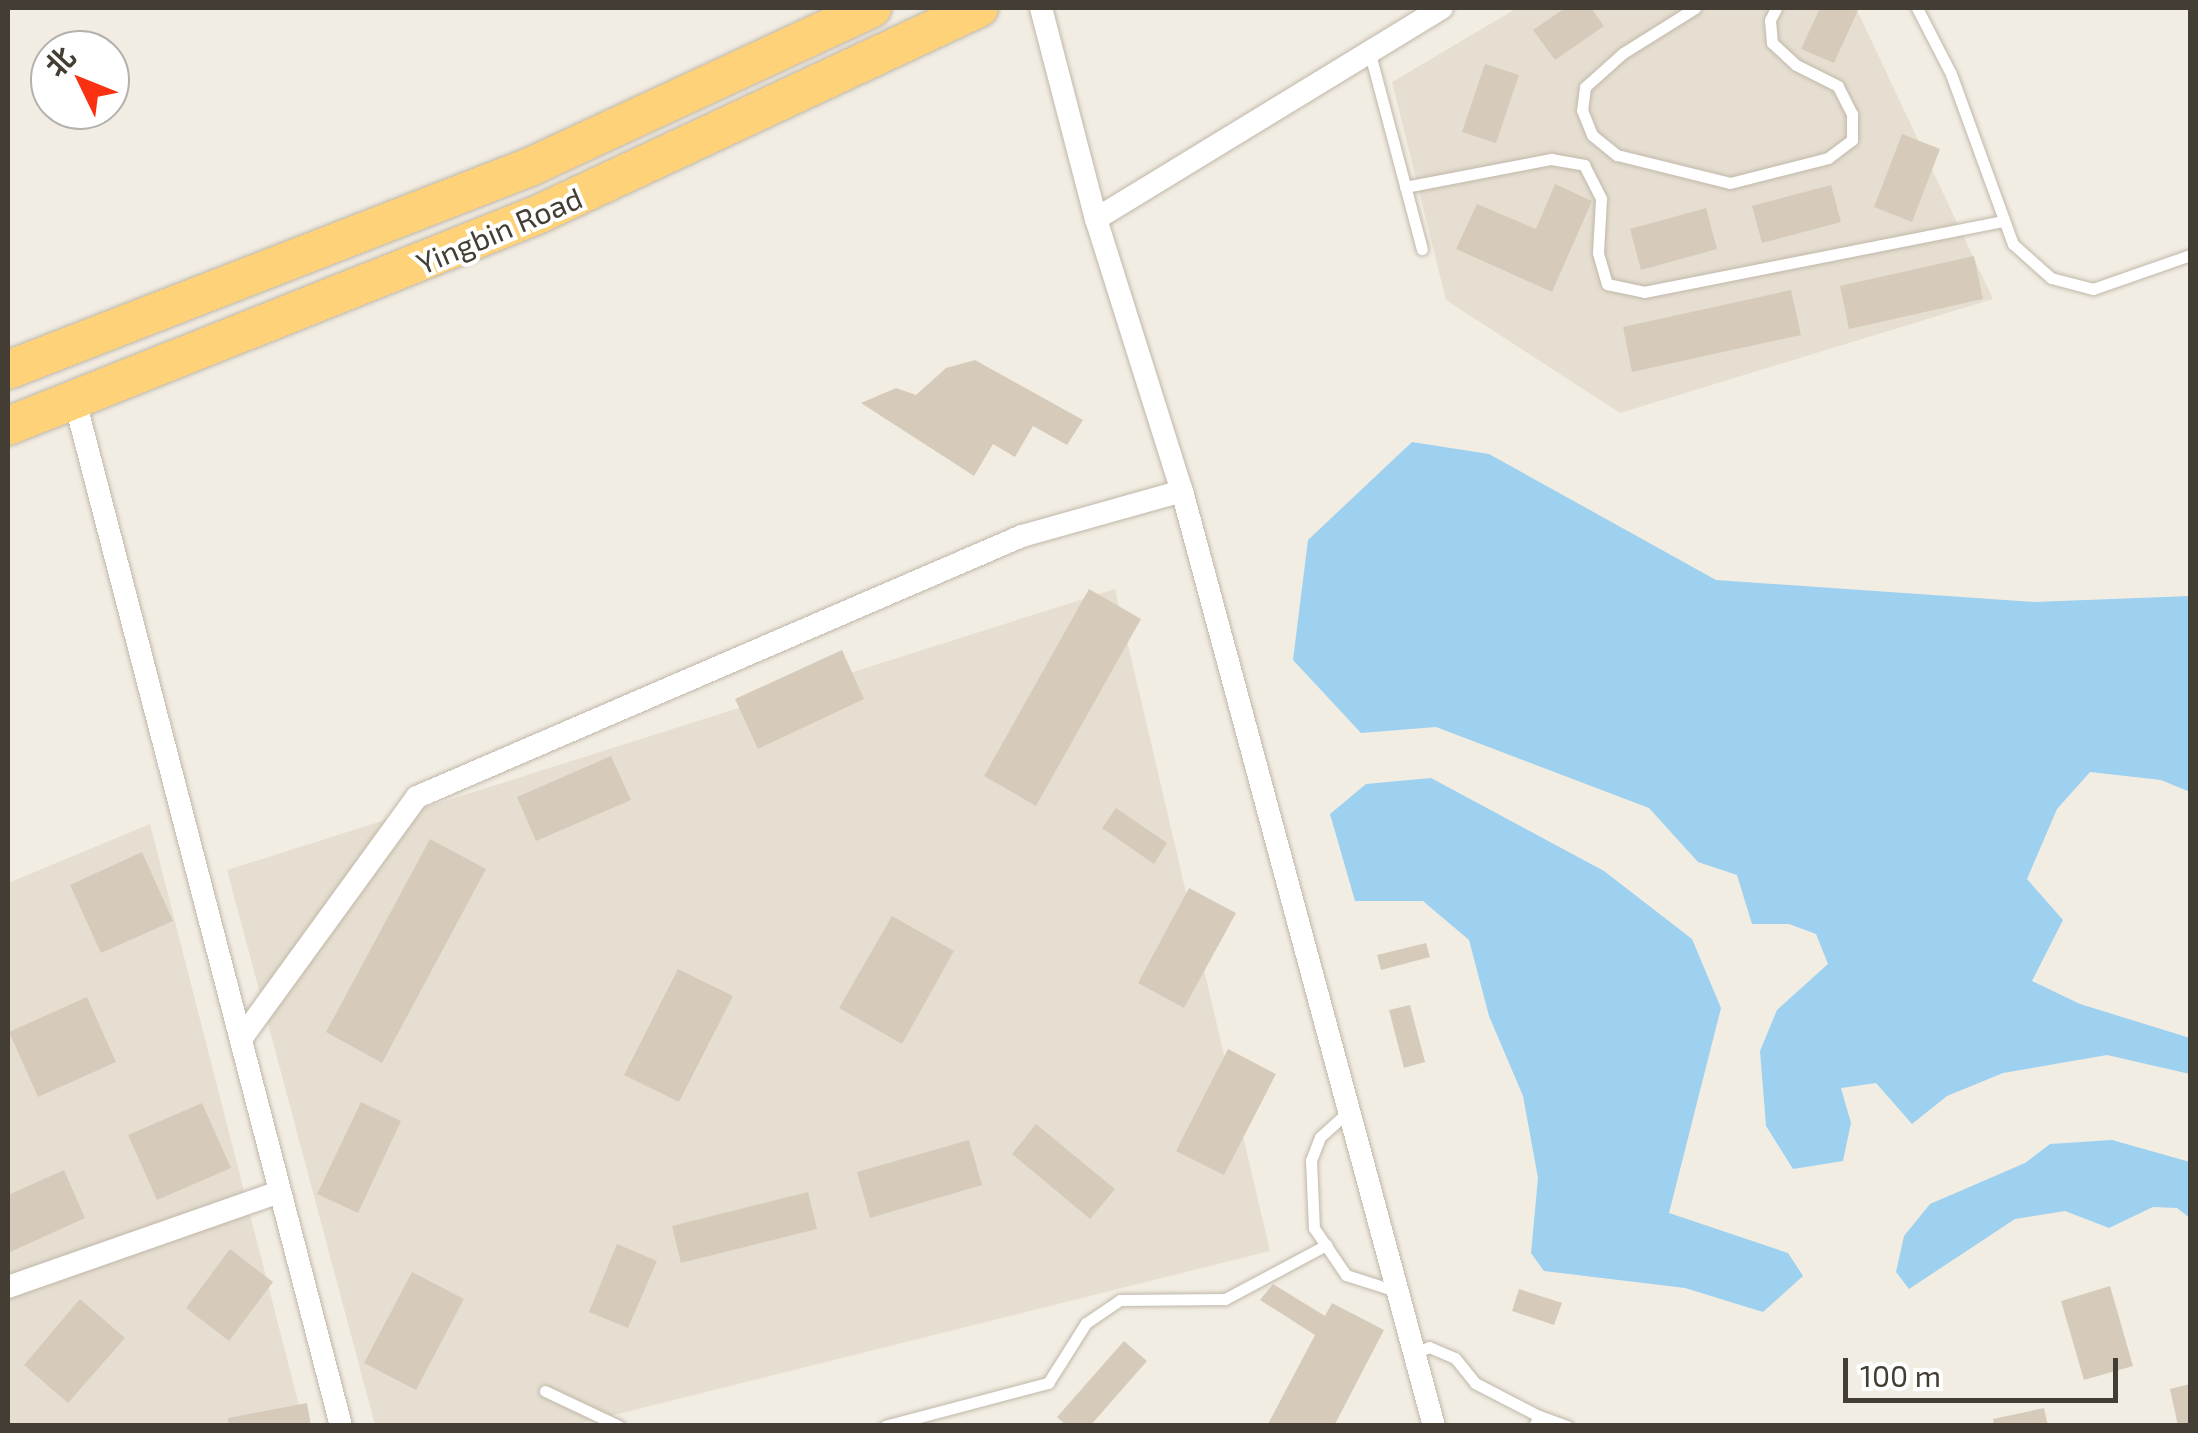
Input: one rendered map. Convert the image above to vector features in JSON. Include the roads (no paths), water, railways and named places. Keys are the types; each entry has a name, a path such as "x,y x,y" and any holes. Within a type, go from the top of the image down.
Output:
{"highway":[{"name":"Yingbin Road","path":"8,370 530,168 872,8"},
{"name":"Yingbin Road","path":"8,426 537,215 980,8"}],"street":[{"path":"1040,8 1096,219 1182,491 1434,1426"},
{"path":"1096,219 1442,8"},
{"path":"75,401 341,1426"},
{"path":"241,1039 418,797 1022,536 1182,491"},
{"path":"8,1286 280,1192"}],"lane":[{"path":"1694,8 1623,53 1586,86 1582,110 1592,135 1616,156 1730,184 1828,158 1852,140 1852,114 1838,86 1796,65 1772,43 1770,20 1776,8"},
{"path":"1918,8 1951,74 2001,220 2013,244 2051,278 2093,289 2190,255"},
{"path":"1370,54 1422,250"},
{"path":"1405,186 1552,159 1584,165 1601,199 1598,253 1607,284 1644,292 2001,220"},
{"path":"1350,1110 1320,1137 1311,1160 1314,1228 1346,1275 1399,1292"},
{"path":"885,1426 1048,1382 1086,1323 1120,1300 1224,1299 1326,1246"},
{"path":"1416,1353 1430,1348 1455,1358 1476,1383 1536,1420 1567,1426"},
{"path":"545,1391 619,1426"}],"water":[{"path":"1412,442 1489,454 1716,580 2034,602 2190,596 2190,792 2161,780 2090,772 2057,809 2027,879 2063,920 2032,981 2080,1004 2190,1038 2190,1074 2107,1055 2003,1073 1947,1096 1912,1124 1876,1083 1841,1088 1851,1123 1843,1161 1793,1169 1766,1126 1760,1051 1777,1010 1828,964 1816,934 1789,924 1752,924 1737,875 1698,862 1649,808 1436,727 1361,733 1293,660 1308,540"},
{"path":"1431,778 1604,871 1692,939 1721,1008 1669,1213 1788,1253 1803,1276 1763,1312 1685,1288 1544,1271 1531,1253 1538,1178 1523,1096 1489,1016 1469,940 1423,901 1355,901 1330,814 1366,784"},
{"path":"2112,1140 2190,1162 2190,1218 2177,1208 2153,1207 2109,1228 2065,1211 2015,1219 1909,1289 1896,1272 1904,1236 1930,1204 2025,1163 2050,1144"}]}
